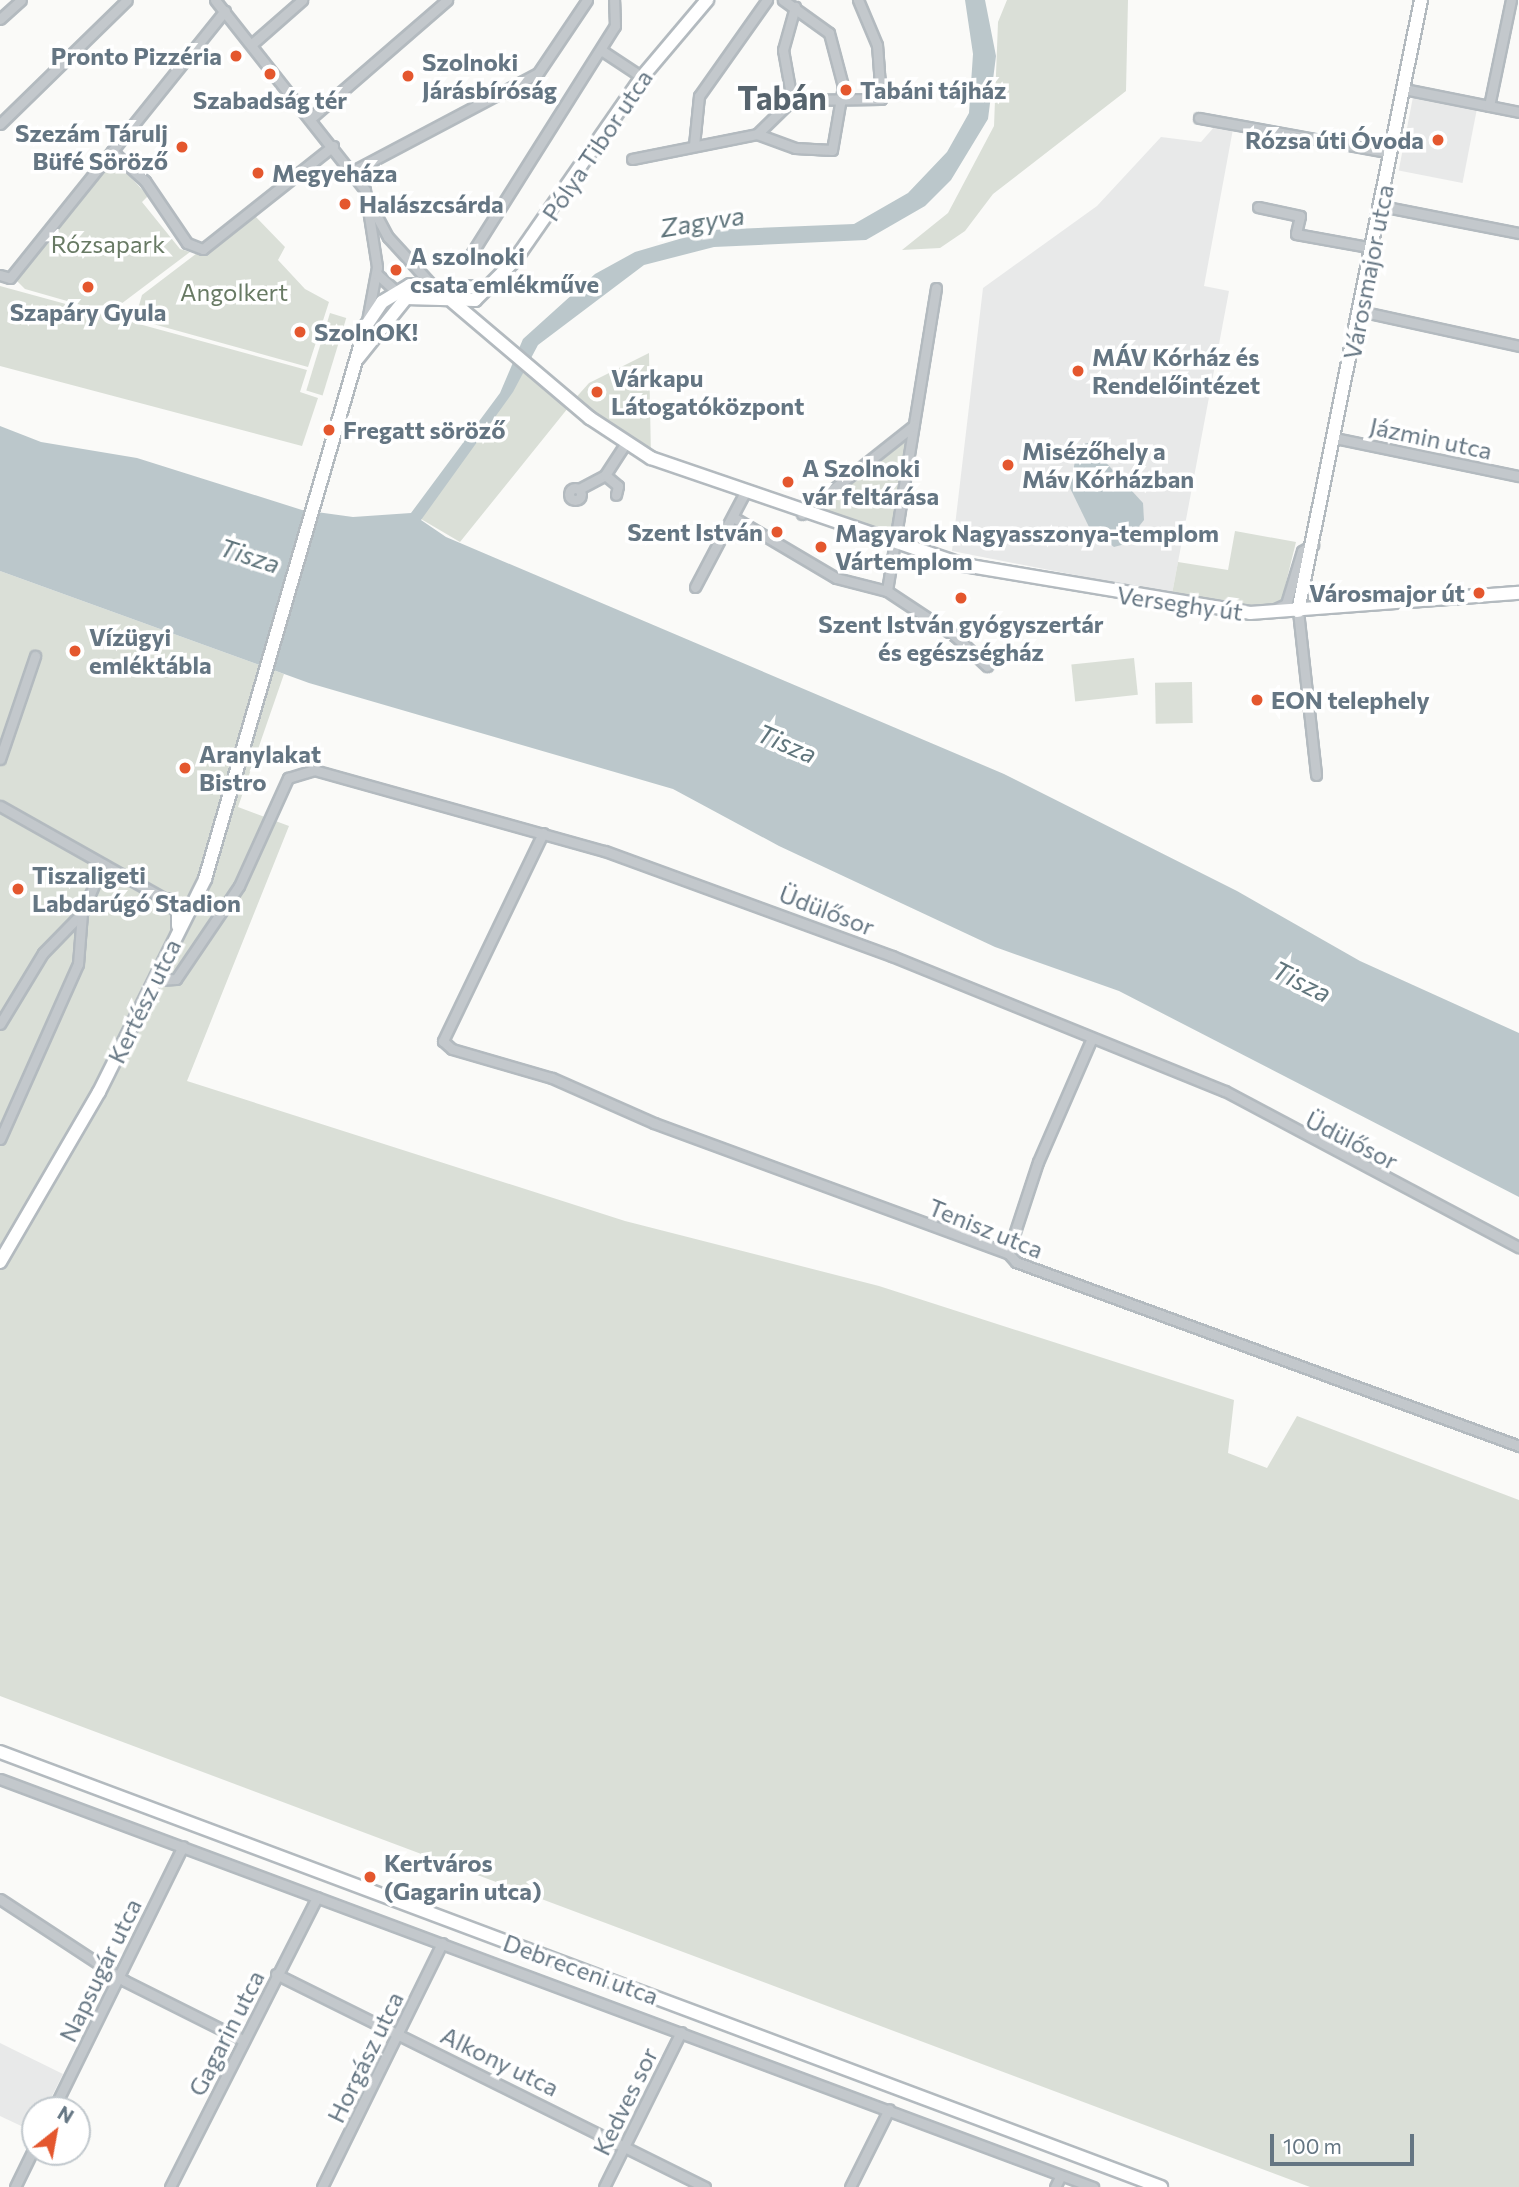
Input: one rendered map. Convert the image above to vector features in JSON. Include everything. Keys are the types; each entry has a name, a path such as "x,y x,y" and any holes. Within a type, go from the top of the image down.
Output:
{"main road":[{"name":"Pólya Tibor utca","path":"460,302 485,288 540,229 642,77 707,0"},
{"name":"Városmajor utca","path":"1298,611 1314,544 1421,0"},
{"path":"354,365 366,326 404,292 432,285 485,288 480,308 488,329"},
{"name":"Verseghy út","path":"432,285 460,302 506,347 572,402 626,443 651,458 728,489 894,545 1060,585 1264,613 1519,593"},
{"path":"404,292 460,302"},
{"path":"354,365 404,292"},
{"name":"Kertész utca","path":"0,1262 156,980 202,884 354,365"},
{"path":"167,900 202,884"},
{"path":"167,900 189,908"},
{"path":"167,900 178,911 175,940"},
{"name":"Debreceni utca","path":"0,1752 1161,2187"}],"street":[{"path":"0,19 21,0"},
{"path":"0,124 127,0"},
{"path":"215,0 312,117 353,171 371,205 432,285"},
{"path":"252,44 302,0"},
{"path":"312,117 447,0"},
{"path":"353,171 538,73 587,0"},
{"path":"468,259 615,26 614,0"},
{"path":"694,145 699,96 767,0"},
{"path":"632,159 757,134 795,148 832,150 843,102 829,33 783,0"},
{"path":"757,134 792,100 843,102 881,99 877,45 858,0"},
{"path":"1489,106 1511,0"},
{"path":"792,100 783,50 795,7"},
{"path":"0,275 10,278 225,11"},
{"path":"601,50 642,77"},
{"path":"1404,89 1519,112"},
{"path":"1199,118 1391,153"},
{"path":"112,152 145,181 187,243 203,248 334,146"},
{"path":"366,326 377,273 371,205"},
{"path":"1381,206 1519,233"},
{"path":"1258,207 1300,216 1296,234 1373,248"},
{"path":"377,273 404,292 413,263"},
{"path":"887,592 936,288"},
{"path":"1360,311 1519,346"},
{"path":"802,514 913,426"},
{"name":"Jázmin utca","path":"1335,438 1519,476"},
{"path":"579,489 605,475 626,443"},
{"path":"605,475 618,486 616,495"},
{"path":"695,587 744,494"},
{"path":"733,517 836,578 887,592 955,636 986,666"},
{"name":"Városmajor utca","path":"1264,613 1286,604 1302,551 1314,544"},
{"path":"1298,611 1316,775"},
{"path":"0,759 34,656"},
{"name":"Üdülősor","path":"156,980 176,979 239,886 285,783 298,771 543,833 730,893 1225,1091 1519,1247"},
{"path":"0,806 167,900"},
{"name":"Tenisz utca","path":"543,833 443,1041 1008,1253 1016,1262 1519,1446"},
{"path":"0,1139 78,964 82,912 103,864"},
{"path":"0,1024 55,937 82,912"},
{"path":"1008,1253 1038,1162 1091,1038"},
{"name":"Debreceni utca","path":"0,1779 1093,2187"},
{"name":"Napsugár utca","path":"60,2096 183,1846"},
{"name":"Gagarin utca","path":"170,2187 317,1897"},
{"path":"0,1899 118,1977 243,2040"},
{"name":"Horgász utca","path":"322,2187 442,1944"},
{"name":"Alkony utca","path":"276,1974 705,2187"},
{"name":"Kedves sor","path":"604,2187 681,2032"},
{"path":"850,2187 889,2109"},
{"path":"15,2187 25,2166"},
{"path":"1055,2187 1061,2175"}],"shaded area":[{"name":"Rózsa úti Óvoda","path":"1413,97 1477,109 1462,183 1399,171"},
{"path":"1215,126 1233,129 1204,286 1229,291 1172,594 952,551 983,288 1097,206 1161,137 1201,142"},
{"path":"0,2043 63,2074 52,2096 21,2096 21,2126 0,2116"}],"green space":[{"path":"1007,0 1128,0 1126,91 993,194 965,231 940,248 902,250 948,213 994,126 998,22"},
{"name":"Rózsapark","path":"112,157 148,196 142,202 180,249 190,252 109,313 25,289 13,277"},
{"name":"Angolkert","path":"251,212 285,247 278,260 305,289 329,302 308,367 135,319 142,295"},
{"path":"0,286 307,370 300,392 318,398 302,446 0,366"},
{"path":"330,313 346,318 323,395 306,390"},
{"path":"649,353 651,458 572,403 460,542 421,519 524,363 572,402 589,383"},
{"path":"913,426 894,545 802,514"},
{"path":"1235,531 1296,542 1281,603 1263,610 1172,594 1178,562 1228,570"},
{"path":"0,571 284,674 238,807 289,826 187,1081 625,1221 879,1286 1234,1400 1228,1453 1267,1468 1297,1416 1519,1500 1519,2187 1310,2187 0,1696"},
{"path":"1134,658 1138,695 1075,701 1071,665"},
{"path":"1192,682 1193,723 1156,724 1155,683"}],"water":[{"name":"Tisza","path":"965,0 985,0 996,56 988,119 951,180 925,206 866,240 714,247 644,265 538,345 513,392 421,520 446,537 1004,774 1237,891 1360,961 1519,1033 1519,1197 1119,991 995,947 779,846 673,789 309,683 0,571 0,426 41,442 137,458 302,510 353,517 411,513 500,393 523,339 595,274 635,252 710,230 854,224 908,193 947,152 969,113 973,54"},
{"path":"1088,443 1143,503 1144,520 1125,544 1114,547 1090,529 1070,488 1078,445"}],"place":[{"name":"Pronto Pizzéria","path":"236,56"},
{"name":"Szabadság tér","path":"270,74"},
{"name":"Szolnoki Járásbíróság","path":"408,76"},
{"name":"Tabáni tájház","path":"846,90"},
{"name":"Rózsa úti Óvoda","path":"1438,140"},
{"name":"Szezám Tárulj Büfé Söröző","path":"182,147"},
{"name":"Megyeháza","path":"258,173"},
{"name":"Halászcsárda","path":"345,204"},
{"name":"A szolnoki csata emlékműve","path":"396,270"},
{"name":"Szapáry Gyula","path":"88,287"},
{"name":"SzolnOK!","path":"300,332"},
{"name":"MÁV Kórház és Rendelőintézet","path":"1078,371"},
{"name":"Várkapu Látogatóközpont","path":"597,392"},
{"name":"Fregatt söröző","path":"329,430"},
{"name":"Misézőhely a Máv Kórházban","path":"1008,465"},
{"name":"A Szolnoki vár feltárása","path":"788,482"},
{"name":"Szent István","path":"777,532"},
{"name":"Magyarok Nagyasszonya-templom Vártemplom","path":"821,547"},
{"name":"Városmajor út","path":"1479,593"},
{"name":"Szent István gyógyszertár és egészségház","path":"961,598"},
{"name":"Vízügyi emléktábla","path":"75,651"},
{"name":"EON telephely","path":"1257,700"},
{"name":"Aranylakat Bistro","path":"185,768"},
{"name":"Tiszaligeti Labdarúgó Stadion","path":"18,889"},
{"name":"Kertváros (Gagarin utca)","path":"370,1877"}],"district":[{"name":"Tabán","path":"782,97"}],"water label":[{"name":"Zagyva","path":"702,221"}]}
